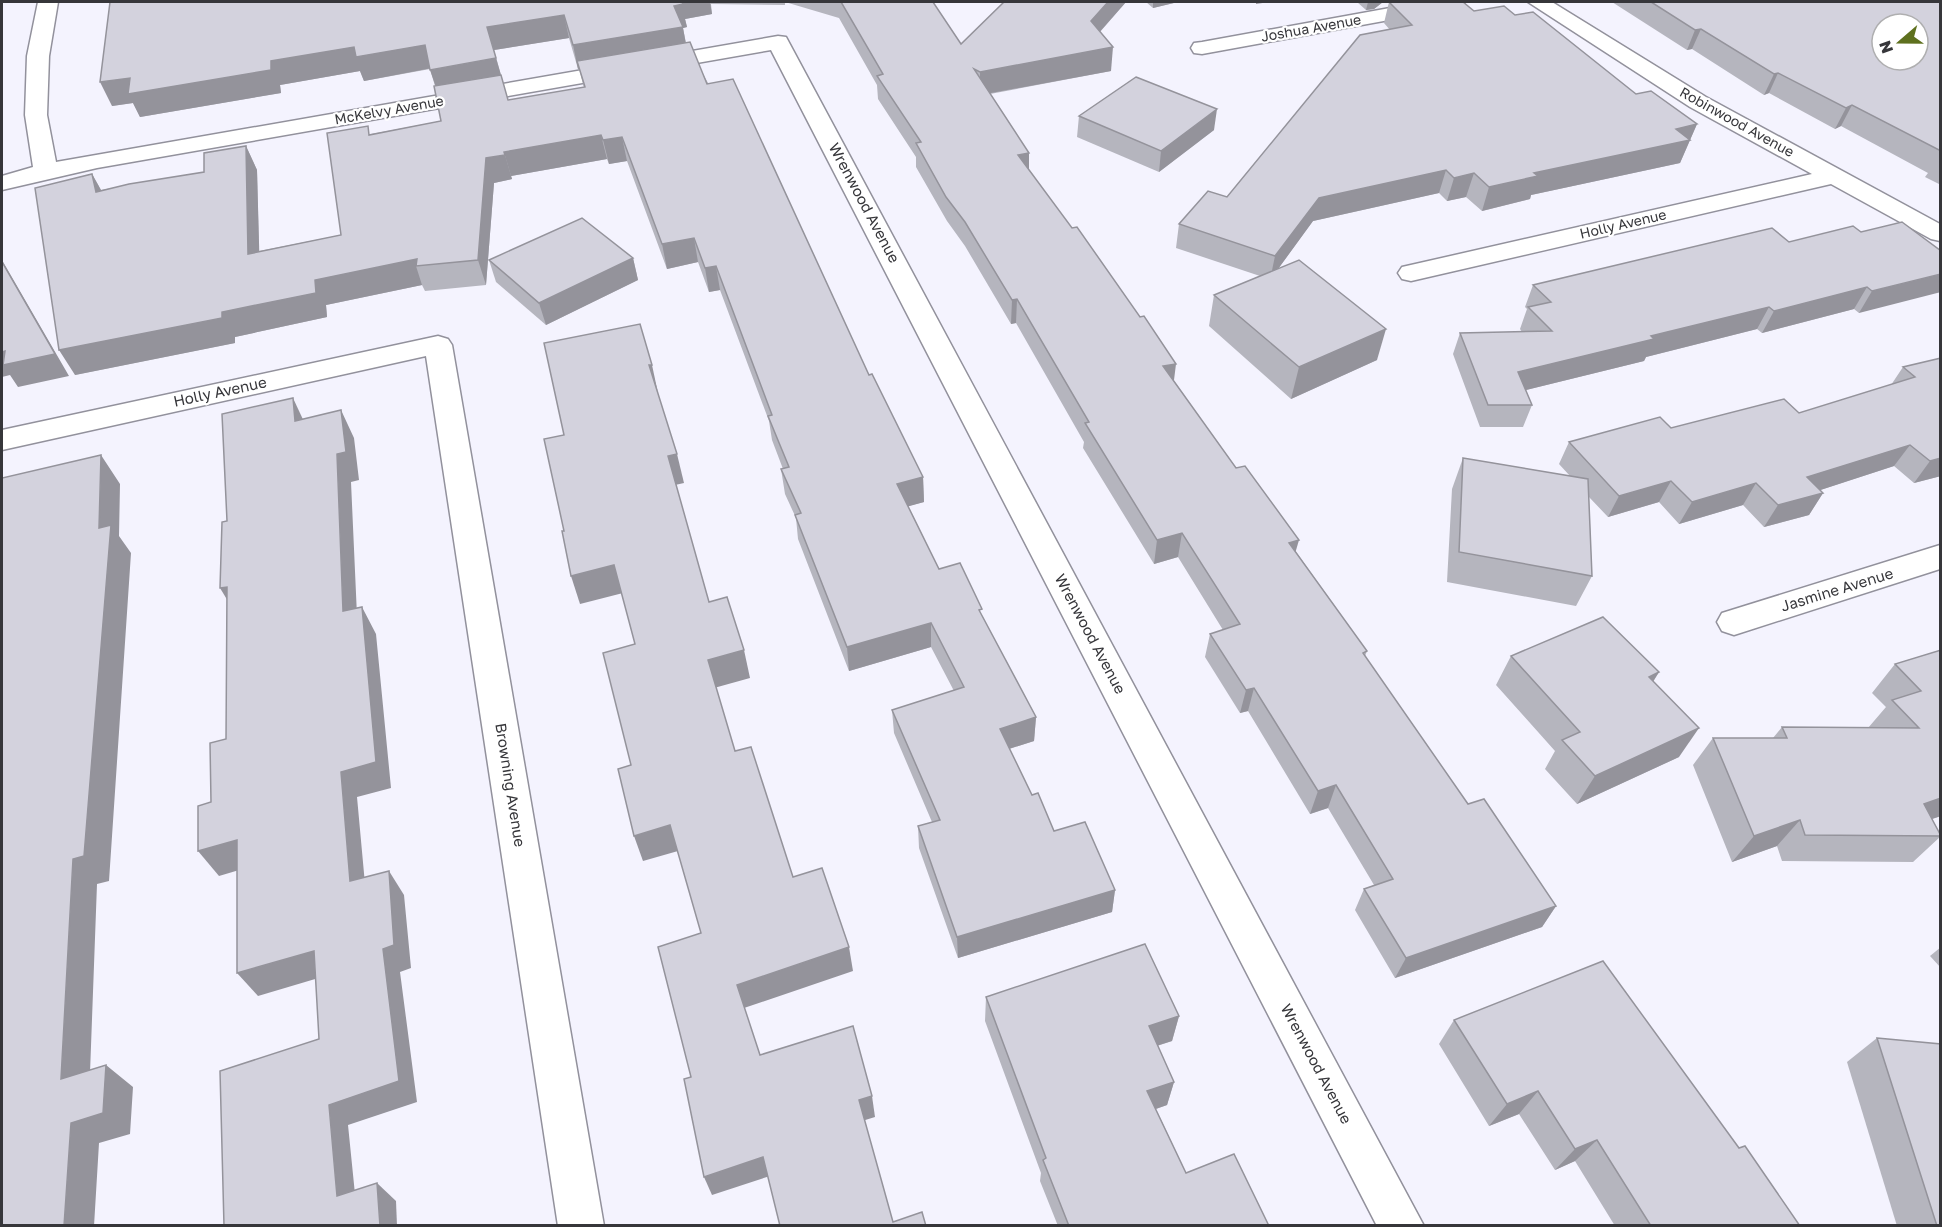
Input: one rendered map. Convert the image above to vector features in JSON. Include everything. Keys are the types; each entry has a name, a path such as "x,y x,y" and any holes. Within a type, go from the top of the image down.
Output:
{"street":[{"path":"46,171 36,115 38,56 48,2"},
{"name":"Joshua Avenue","path":"1202,48 1455,2"},
{"name":"Robinwood Avenue","path":"1538,2 1698,102 1941,234"},
{"name":"McKelvy Avenue","path":"2,183 46,171 778,42"},
{"name":"Wrenwood Avenue","path":"778,42 1402,1226"},
{"name":"Holly Avenue","path":"1411,273 1835,176"},
{"name":"Holly Avenue","path":"2,440 438,345"},
{"name":"Browning Avenue","path":"438,345 581,1226"},
{"name":"Jasmine Avenue","path":"1734,622 1941,557"}],"building":[{"path":"110,2 682,2 683,4 674,6 683,27 573,45 564,15 487,27 496,58 430,70 425,45 356,57 354,47 271,61 271,70 128,94 130,78 100,82"},
{"path":"841,2 933,2 961,44 1004,2 1108,2 1091,21 1113,47 980,72 974,69 1029,153 1018,155 1072,228 1077,227 1140,317 1144,316 1176,364 1163,366 1236,468 1245,466 1299,540 1289,543 1367,651 1363,653 1468,804 1484,799 1556,906 1406,958 1364,889 1393,879 1336,785 1318,791 1254,688 1246,690 1210,634 1240,624 1182,533 1157,540 1085,423 1089,422 1017,299 1012,300 965,222 946,197 916,143 921,142 877,76 883,74"},
{"path":"1389,2 1463,2 1474,11 1504,6 1515,15 1533,12 1636,94 1651,91 1697,124 1676,129 1690,140 1534,173 1538,176 1489,187 1474,173 1454,178 1446,170 1319,198 1275,256 1179,224 1208,191 1227,197 1360,35 1412,25"},
{"path":"1651,2 1941,2 1941,151 1852,105 1846,108 1778,73 1774,74 1701,29 1695,30"},
{"path":"690,42 707,84 733,79 869,375 872,374 923,477 897,484 939,569 960,563 982,609 979,610 1036,717 1000,729 1032,795 1038,793 1054,831 1085,822 1115,890 957,937 918,826 940,820 892,710 964,687 931,623 847,647 795,515 801,513 781,469 789,467 768,416 772,415 716,266 705,268 694,238 662,244 622,137 603,140 601,135 504,152 505,155 486,158 478,260 416,266 417,259 315,280 316,293 222,312 222,318 59,350 35,188 92,174 96,192 129,184 204,172 204,153 246,146 248,254 341,235 327,133 368,126 369,135 441,121 434,86 501,75 508,100 585,87 577,61"},
{"path":"1136,77 1217,109 1161,151 1079,116"},
{"path":"582,218 633,258 539,303 489,260"},
{"path":"1902,222 1941,251 1941,274 1872,291 1867,287 1774,311 1769,307 1651,336 1654,339 1518,372 1532,405 1488,405 1460,333 1552,331 1528,307 1551,302 1533,285 1772,228 1789,242 1853,226 1861,232"},
{"path":"1299,260 1386,329 1299,367 1214,295"},
{"path":"2,262 55,354 3,365 5,351 2,352"},
{"path":"640,324 652,365 649,365 677,454 668,456 709,602 727,597 744,650 708,660 735,751 751,747 793,877 822,868 849,947 737,985 760,1055 853,1026 872,1096 859,1100 893,1222 922,1212 926,1226 780,1226 763,1157 704,1177 684,1079 691,1077 658,947 701,933 670,825 634,836 618,769 631,765 603,653 635,644 614,565 571,576 562,531 564,531 544,439 564,435 544,343"},
{"path":"1941,358 1941,458 1930,461 1910,445 1807,477 1823,493 1778,505 1756,483 1692,502 1671,481 1619,496 1569,442 1660,417 1671,428 1784,399 1799,413 1915,377 1903,367"},
{"path":"293,398 295,421 341,410 346,452 337,454 343,611 362,607 376,762 341,772 350,881 389,871 394,945 383,949 399,1081 329,1105 337,1196 377,1183 380,1226 224,1226 220,1071 319,1039 314,951 237,973 237,840 198,851 198,806 211,802 210,743 226,739 227,587 220,588 222,522 227,521 222,414"},
{"path":"101,455 99,528 111,525 84,856 73,859 61,1079 106,1065 103,1113 71,1123 64,1226 2,1226 2,478"},
{"path":"1463,458 1588,479 1592,576 1459,552"},
{"path":"1603,617 1659,672 1649,677 1699,728 1595,776 1562,740 1580,732 1511,656"},
{"path":"1941,650 1941,798 1924,804 1941,836 1805,835 1800,820 1754,836 1713,738 1787,738 1782,727 1919,728 1892,700 1921,691 1895,664"},
{"path":"1145,944 1179,1016 1149,1026 1174,1082 1147,1091 1186,1173 1234,1154 1269,1226 1069,1226 1043,1160 1046,1158 986,997"},
{"path":"1603,961 1739,1148 1745,1146 1800,1226 1651,1226 1597,1140 1575,1149 1538,1091 1507,1104 1454,1020"},
{"path":"1877,1038 1941,1044 1941,1226 1937,1226"}]}
